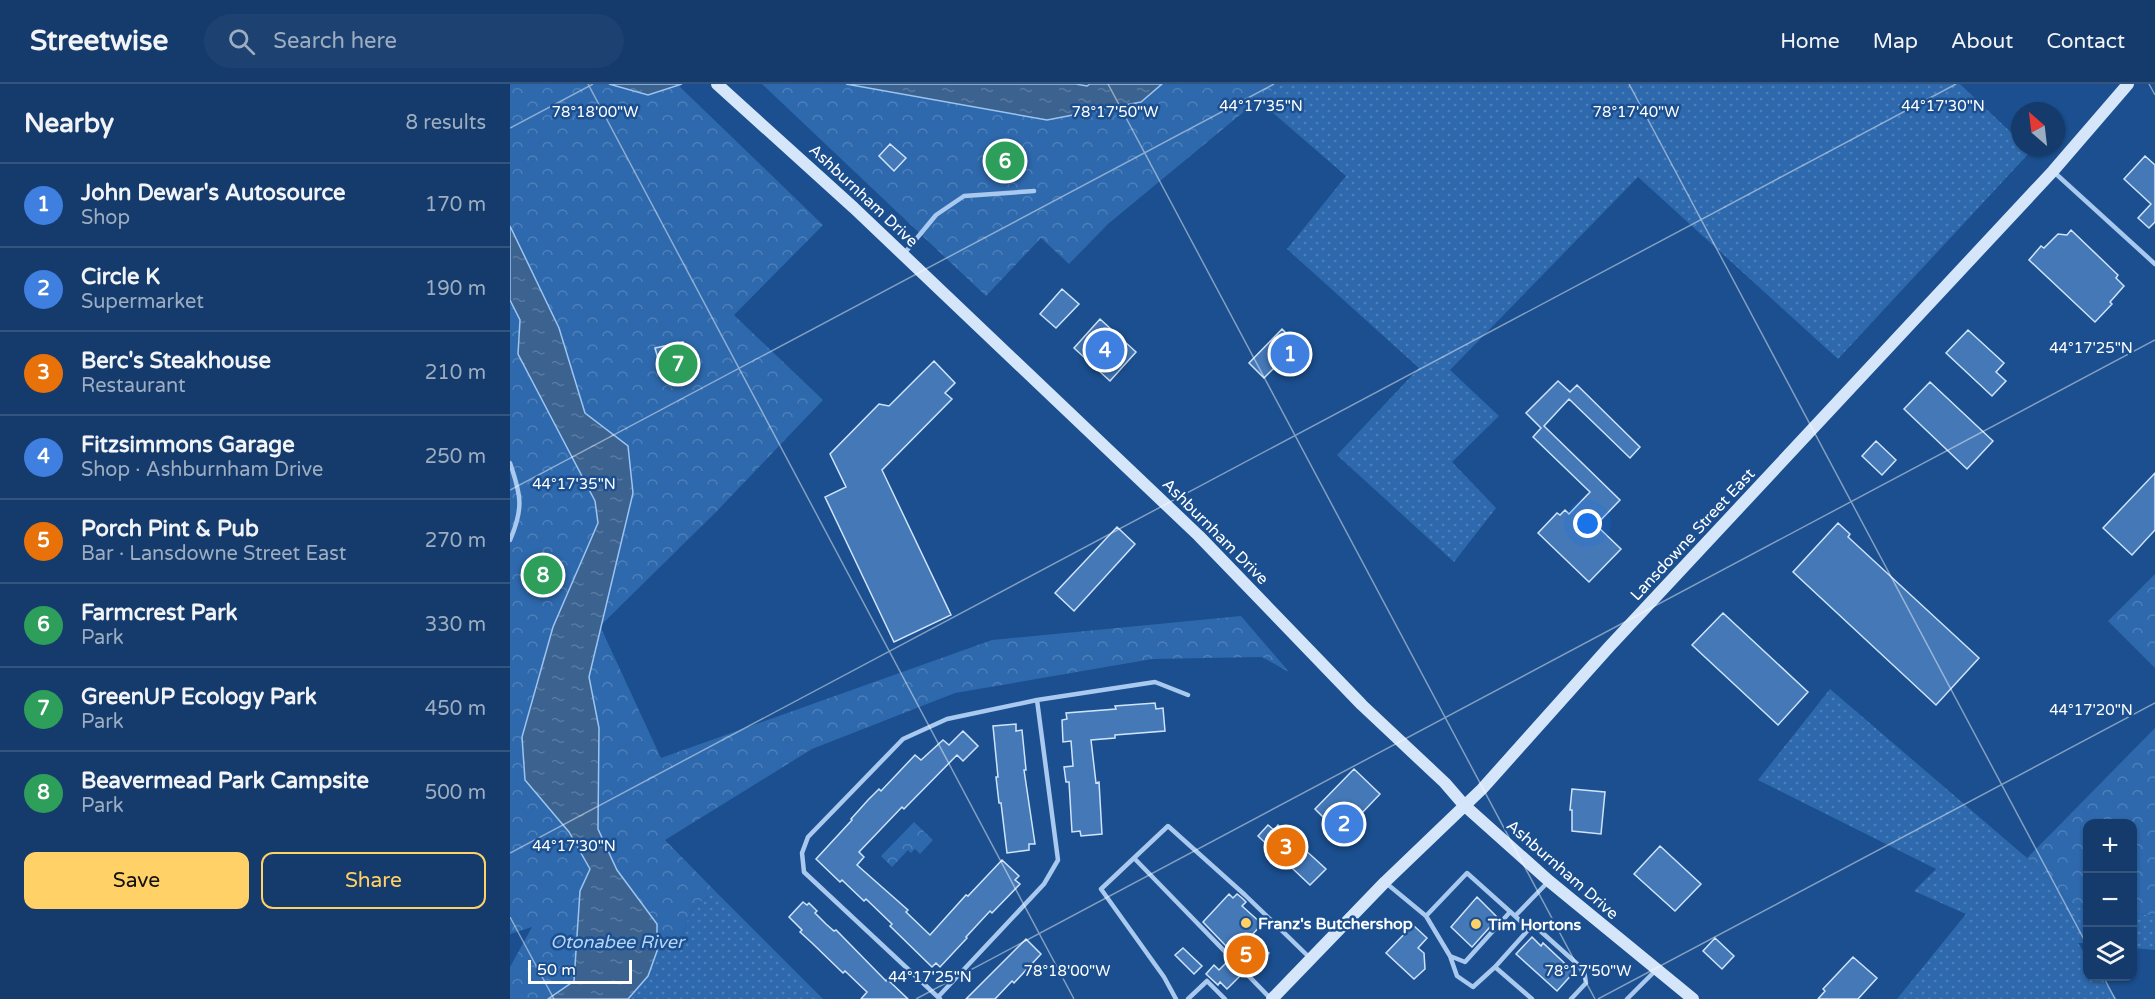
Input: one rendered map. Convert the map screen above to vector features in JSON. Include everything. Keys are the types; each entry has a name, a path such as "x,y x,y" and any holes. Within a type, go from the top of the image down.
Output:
{"main road":[{"name":"Ashburnham Drive","path":"717,84 903,255 1199,536 1362,705 1445,783 1464,805 1549,881 1693,999"},
{"name":"Lansdowne Street East","path":"1272,999 1385,882 1482,789 1609,647 2053,171 2128,84"}],"lane":[{"path":"2053,171 2155,264"},
{"path":"903,255 936,215 964,196 1034,191"},
{"path":"510,463 520,491 519,520 510,540"},
{"path":"1037,700 1058,860 1044,884 939,998 804,872 802,853 808,837 903,739 947,719 1037,700 1155,681 1188,695"},
{"path":"1176,999 1164,977 1101,889 1168,826 1245,895 1312,960"},
{"path":"1134,858 1272,999"},
{"path":"1426,916 1467,873 1529,929"},
{"path":"1450,956 1465,962 1512,914 1549,881"},
{"path":"1385,882 1426,916 1450,956 1457,976 1473,987 1495,967 1529,929 1537,928 1584,970 1586,984 1571,999"},
{"path":"1495,967 1532,999"},
{"path":"1627,999 1657,969"},
{"path":"1188,999 1207,981 1225,999"}],"green space":[{"path":"510,84 609,84 648,95 679,86 823,225 734,315 823,400 716,512 600,626 628,446 585,413 559,328 510,226"},
{"path":"762,84 1281,84 1258,100 1108,224 1069,264 1041,238 986,296"},
{"path":"1281,84 1960,84 2011,132 2011,156 2026,156 1838,359 1638,177 1450,370 1499,416 1452,462 1496,508 1454,562 1337,455 1419,368 1287,249 1346,176 1258,100"},
{"path":"510,300 520,320 518,354 595,501 598,523 553,627 522,737 525,780 569,832 590,869 580,891 574,981 548,999 510,999 510,967 532,927 510,934"},
{"path":"2155,574 2155,668 2108,621"},
{"path":"1241,616 1289,672 1262,657 1152,659 955,693 812,749 665,840 715,891 691,910 680,943 657,951 657,924 617,870 598,829 599,728 589,677 600,626 661,758 992,640"},
{"path":"1830,689 2027,858 2073,905 2083,906 2083,943 2078,943 2083,951 2083,981 2104,981 2117,999 1897,999 1966,914 1914,891 1936,869 1758,780"},
{"path":"2155,728 2155,916 2137,914 2137,819 2083,819 2083,906 2073,905 2027,858"},
{"path":"914,822 933,840 920,854 915,849 911,853 908,850 892,867 881,856"},
{"path":"715,891 823,999 628,999 648,976 657,951 680,943 691,910"},
{"path":"2137,914 2155,916 2155,950 2137,948"}],"water":[{"path":"609,84 682,84 648,95"},
{"path":"846,84 1076,84 1087,86 1090,84 1162,84 1141,102 1047,120"},
{"name":"Otonabee River","path":"510,226 559,328 585,413 628,446 633,493 589,677 599,728 598,829 617,870 657,924 657,951 648,976 628,999 548,999 574,981 580,891 590,869 569,832 525,780 522,737 553,627 598,523 595,501 518,354 520,320 510,300"}],"building":[{"path":"890,144 906,158 894,171 879,156"},
{"path":"2145,156 2155,165 2155,222 2149,228 2138,218 2151,204 2124,179"},
{"path":"2071,230 2118,275 2116,278 2124,286 2110,302 2112,304 2095,322 2029,260 2041,246 2044,248 2058,234 2067,235"},
{"path":"1062,289 1079,304 1056,328 1040,314"},
{"path":"1100,319 1136,352 1110,381 1074,348"},
{"path":"1282,329 1306,353 1291,369 1282,360 1264,378 1249,363"},
{"path":"1968,330 2004,363 1996,372 2006,381 1992,396 1946,353"},
{"path":"683,342 691,377 681,379 676,358 659,362 655,348"},
{"path":"934,361 955,383 945,393 952,399 882,470 951,615 894,642 825,497 846,487 830,454 879,404 889,406"},
{"path":"1558,381 1570,392 1577,385 1640,447 1630,458 1569,399 1544,426 1620,500 1596,525 1621,549 1589,582 1538,533 1557,513 1560,515 1565,510 1569,514 1590,492 1533,437 1541,428 1526,413"},
{"path":"1930,382 1993,441 1967,469 1904,409"},
{"path":"1876,441 1896,460 1882,475 1862,456"},
{"path":"2155,473 2155,530 2132,555 2103,528"},
{"path":"1838,523 1850,534 1848,537 1979,658 1936,705 1793,572"},
{"path":"1117,527 1135,544 1074,611 1055,593"},
{"path":"1723,613 1808,692 1778,725 1692,645"},
{"path":"1155,703 1156,709 1163,708 1165,731 1115,735 1115,738 1091,740 1096,783 1099,782 1102,834 1081,836 1080,831 1072,832 1069,782 1066,782 1064,767 1073,766 1071,741 1063,742 1062,720 1067,719 1066,713"},
{"path":"1016,724 1016,731 1022,730 1026,770 1024,770 1035,844 1029,844 1029,850 1007,853 996,777 998,777 993,726"},
{"path":"963,731 978,746 963,761 957,755 904,809 902,807 859,852 864,857 857,865 908,910 906,912 930,935 1002,860 1019,876 1015,880 1020,884 992,913 990,911 940,967 936,963 932,967 866,899 864,901 842,880 840,882 816,859 868,800 879,789 881,791 915,755 921,760 943,740 949,745"},
{"path":"1354,769 1380,794 1341,835 1315,809"},
{"path":"1572,789 1605,792 1601,834 1572,831 1572,810 1570,810"},
{"path":"1268,825 1274,830 1278,825 1326,869 1310,885 1258,836"},
{"path":"1660,846 1701,884 1675,911 1634,874"},
{"path":"1229,894 1233,898 1237,894 1242,898 1246,902 1242,906 1262,924 1251,936 1269,953 1252,971 1203,922"},
{"name":"Tim Hortons","path":"1477,897 1498,918 1472,947 1451,927"},
{"path":"803,902 807,905 809,903 826,924 834,931 836,930 886,981 887,979 908,999 861,999 867,992 845,971 843,973 800,932 802,930 789,917"},
{"path":"1413,925 1427,938 1418,948 1424,953 1425,969 1414,979 1386,953"},
{"path":"1532,937 1541,946 1543,943 1574,972 1557,991 1516,954"},
{"path":"1715,938 1734,956 1722,969 1703,951"},
{"path":"1026,939 1041,954 1014,983 1012,981 995,999 966,999"},
{"path":"1183,948 1202,966 1194,974 1175,955"},
{"path":"1853,957 1877,978 1858,999 1818,999 1825,991 1823,989"},
{"path":"1228,961 1241,975 1227,989 1220,982 1218,985 1206,974 1214,965 1219,970"}],"place":[{"name":"Farmcrest Park","path":"1005,161"},
{"name":"Fitzsimmons Garage","path":"1105,350"},
{"name":"John Dewar's Autosource","path":"1290,354"},
{"name":"GreenUP Ecology Park","path":"678,364"},
{"name":"Beavermead Park Campsite","path":"543,575"},
{"name":"Circle K","path":"1344,824"},
{"name":"Berc's Steakhouse","path":"1286,847"},
{"name":"Franz's Butchershop","path":"1246,923"},
{"name":"Tim Hortons","path":"1476,924"},
{"name":"Porch Pint & Pub","path":"1246,955"}]}
